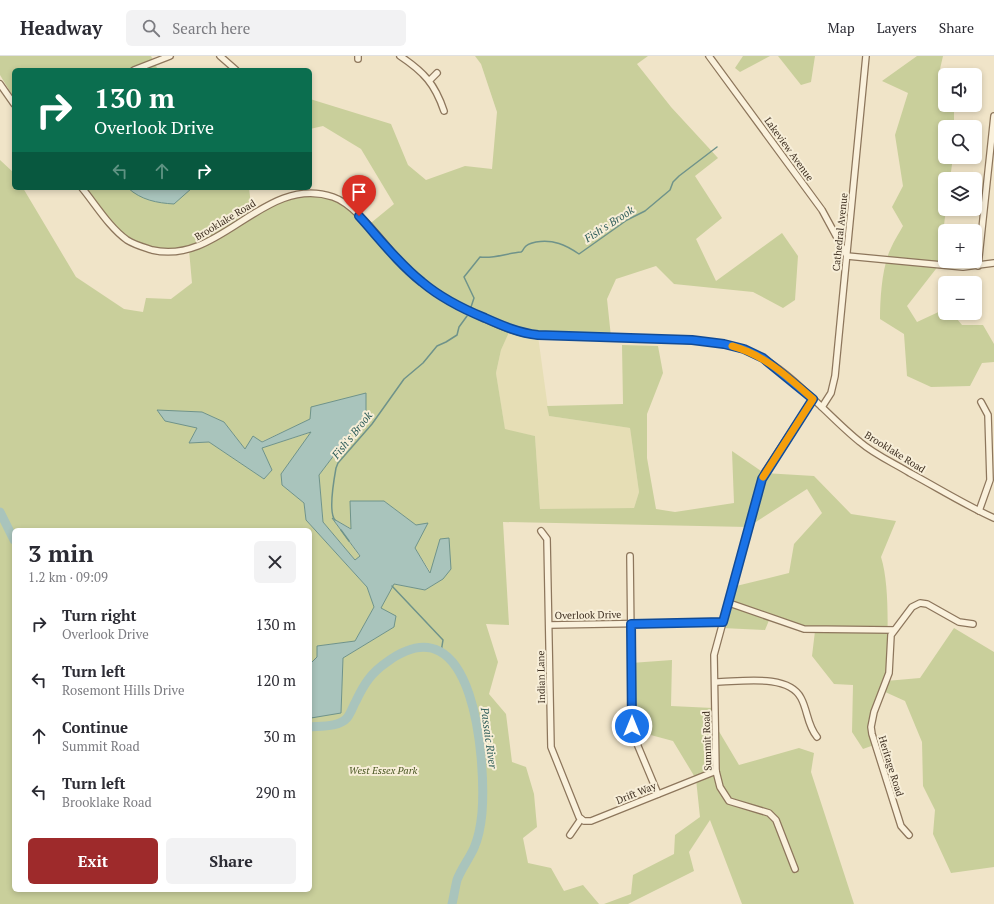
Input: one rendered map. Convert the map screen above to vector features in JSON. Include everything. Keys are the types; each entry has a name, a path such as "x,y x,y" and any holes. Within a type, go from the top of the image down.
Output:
{"street":[{"path":"139,68 170,56"},
{"path":"220,56 234,68"},
{"path":"400,56 430,80 438,93 444,111"},
{"name":"Lakeview Avenue","path":"709,56 822,210 847,256"},
{"name":"Cathedral Avenue","path":"822,407 831,393 834,382 866,56"},
{"path":"430,80 437,73"},
{"path":"0,84 12,101"},
{"path":"982,228 994,116"},
{"name":"Brooklake Road","path":"84,190 114,228 126,238 138,245 165,252 186,251 203,245 261,209 282,199 310,194 337,198 350,207 421,282 454,303 515,331 538,335 692,340 744,349 763,358 813,399 865,446 994,518"},
{"path":"847,256 938,265"},
{"path":"982,265 994,263"},
{"path":"813,399 762,479 729,603 804,629 894,630"},
{"path":"980,511 990,480 988,415 981,402"},
{"name":"Indian Lane","path":"541,531 547,539 551,747 576,811 581,819"},
{"path":"630,556 633,733 658,794"},
{"name":"Summit Road","path":"729,603 714,655 716,771 720,787 729,801 769,813 776,820 795,869"},
{"name":"Heritage Road","path":"909,835 901,826 872,734 874,712 890,673 890,641 894,630 912,607 920,603 927,604 959,622 973,624"},
{"name":"Overlook Drive","path":"549,625 723,622"},
{"path":"715,682 778,681 789,685 802,698 810,726 818,737"},
{"name":"Drift Way","path":"581,819 584,821 591,821 716,771"},
{"path":"570,835 581,819"}],"shaded area":[{"path":"510,329 538,336 549,416 630,428 639,492 634,508 540,510 535,436 505,430 496,373 501,350"}],"green space":[{"path":"0,56 151,56 157,68 12,68 12,95 0,75"},
{"name":"West Essex Park","path":"475,56 648,56 637,64 671,107 718,158 695,176 722,218 696,239 716,281 782,233 798,256 795,300 783,308 753,292 674,284 656,266 616,279 607,299 611,337 538,336 510,330 501,350 496,373 505,429 535,436 540,509 634,508 639,492 630,428 549,416 547,406 623,404 622,345 658,346 663,373 647,414 647,458 656,509 675,512 734,503 732,451 764,473 814,476 851,514 896,521 881,557 884,570 887,601 886,681 920,678 954,628 994,652 994,867 951,873 933,834 935,810 923,786 922,742 905,701 883,691 871,722 874,745 863,749 852,732 853,685 834,684 812,656 815,631 770,618 765,630 722,628 732,587 789,573 794,544 822,513 807,489 748,527 503,522 509,625 486,624 498,662 489,694 506,714 512,762 526,767 534,794 537,827 523,838 528,863 551,868 564,891 583,885 599,904 0,904 0,160 12,171 12,190 24,190 76,277 124,309 143,312 146,298 171,299 192,283 189,250 147,249 117,232 86,190 249,190 252,213 290,196 323,195 342,201 366,227 394,204 361,149 323,126 312,129 312,100 391,124 408,165 426,180 465,166 492,169 497,112 481,64"},
{"path":"743,56 770,56 740,72 735,68"},
{"path":"778,56 815,56 811,82 801,85"},
{"path":"917,56 943,56 940,68 938,68 938,112 954,112 954,120 938,120 938,164 952,164 951,172 938,172 938,216 945,216 944,224 938,224 938,266 907,306 917,322 938,312 938,320 958,320 962,325 983,325 994,344 994,362 982,363 970,386 931,387 907,376 904,334 880,319 881,292 885,264 892,245 903,226 892,207 903,186 895,135 908,93 882,81"},
{"path":"672,660 671,706 713,708 714,723 739,765 799,748 814,753 811,772 854,904 742,904 710,820 689,852 694,871 628,904 604,904 631,894 633,875 674,854 675,835 700,817 696,779 673,741 632,730 631,663"}],"water":[{"path":"130,190 190,190 174,204 150,200"},
{"path":"366,393 366,413 319,475 323,522 355,560 360,556 332,518 351,529 350,501 384,501 416,525 428,523 415,548 430,573 440,539 449,538 451,569 443,579 425,590 394,584 381,608 396,616 394,627 343,658 341,713 312,718 312,662 317,657 317,646 355,641 374,607 367,587 306,520 304,503 282,485 281,474 311,432 262,448 272,470 264,479 209,442 189,443 197,428 165,421 157,410 202,412 224,422 245,449 253,436 262,442 310,419 311,407"}],"waterway":[{"name":"Fish's Brook","path":"471,307 474,298 464,277 480,257 490,257 521,252 528,244 542,241 554,242 579,254 627,220 645,211 670,190 673,182 679,176 717,147"},
{"name":"Fish's Brook","path":"335,520 332,510 332,495 338,463 372,424 404,379 423,363 437,346 457,335 459,327 467,316"},
{"name":"Passaic River","path":"0,512 12,536"},
{"name":"Fish's Brook","path":"341,530 349,541"},
{"name":"Fish's Brook","path":"392,586 443,640 441,652"},
{"name":"Passaic River","path":"312,727 330,726 344,721 350,714 365,684 372,675 387,662 417,648 440,651 457,668 469,694 477,725 483,789 482,813 478,836 474,848 457,880 452,904"}],"slow traffic":[{"path":"732,346 744,349 763,358 813,399 763,477"}],"route":[{"path":"359,216 410,272 429,288 474,313 515,331 538,335 692,340 724,344 744,349 763,358 813,399 765,472 762,479 723,622 631,624 632,726"}]}
